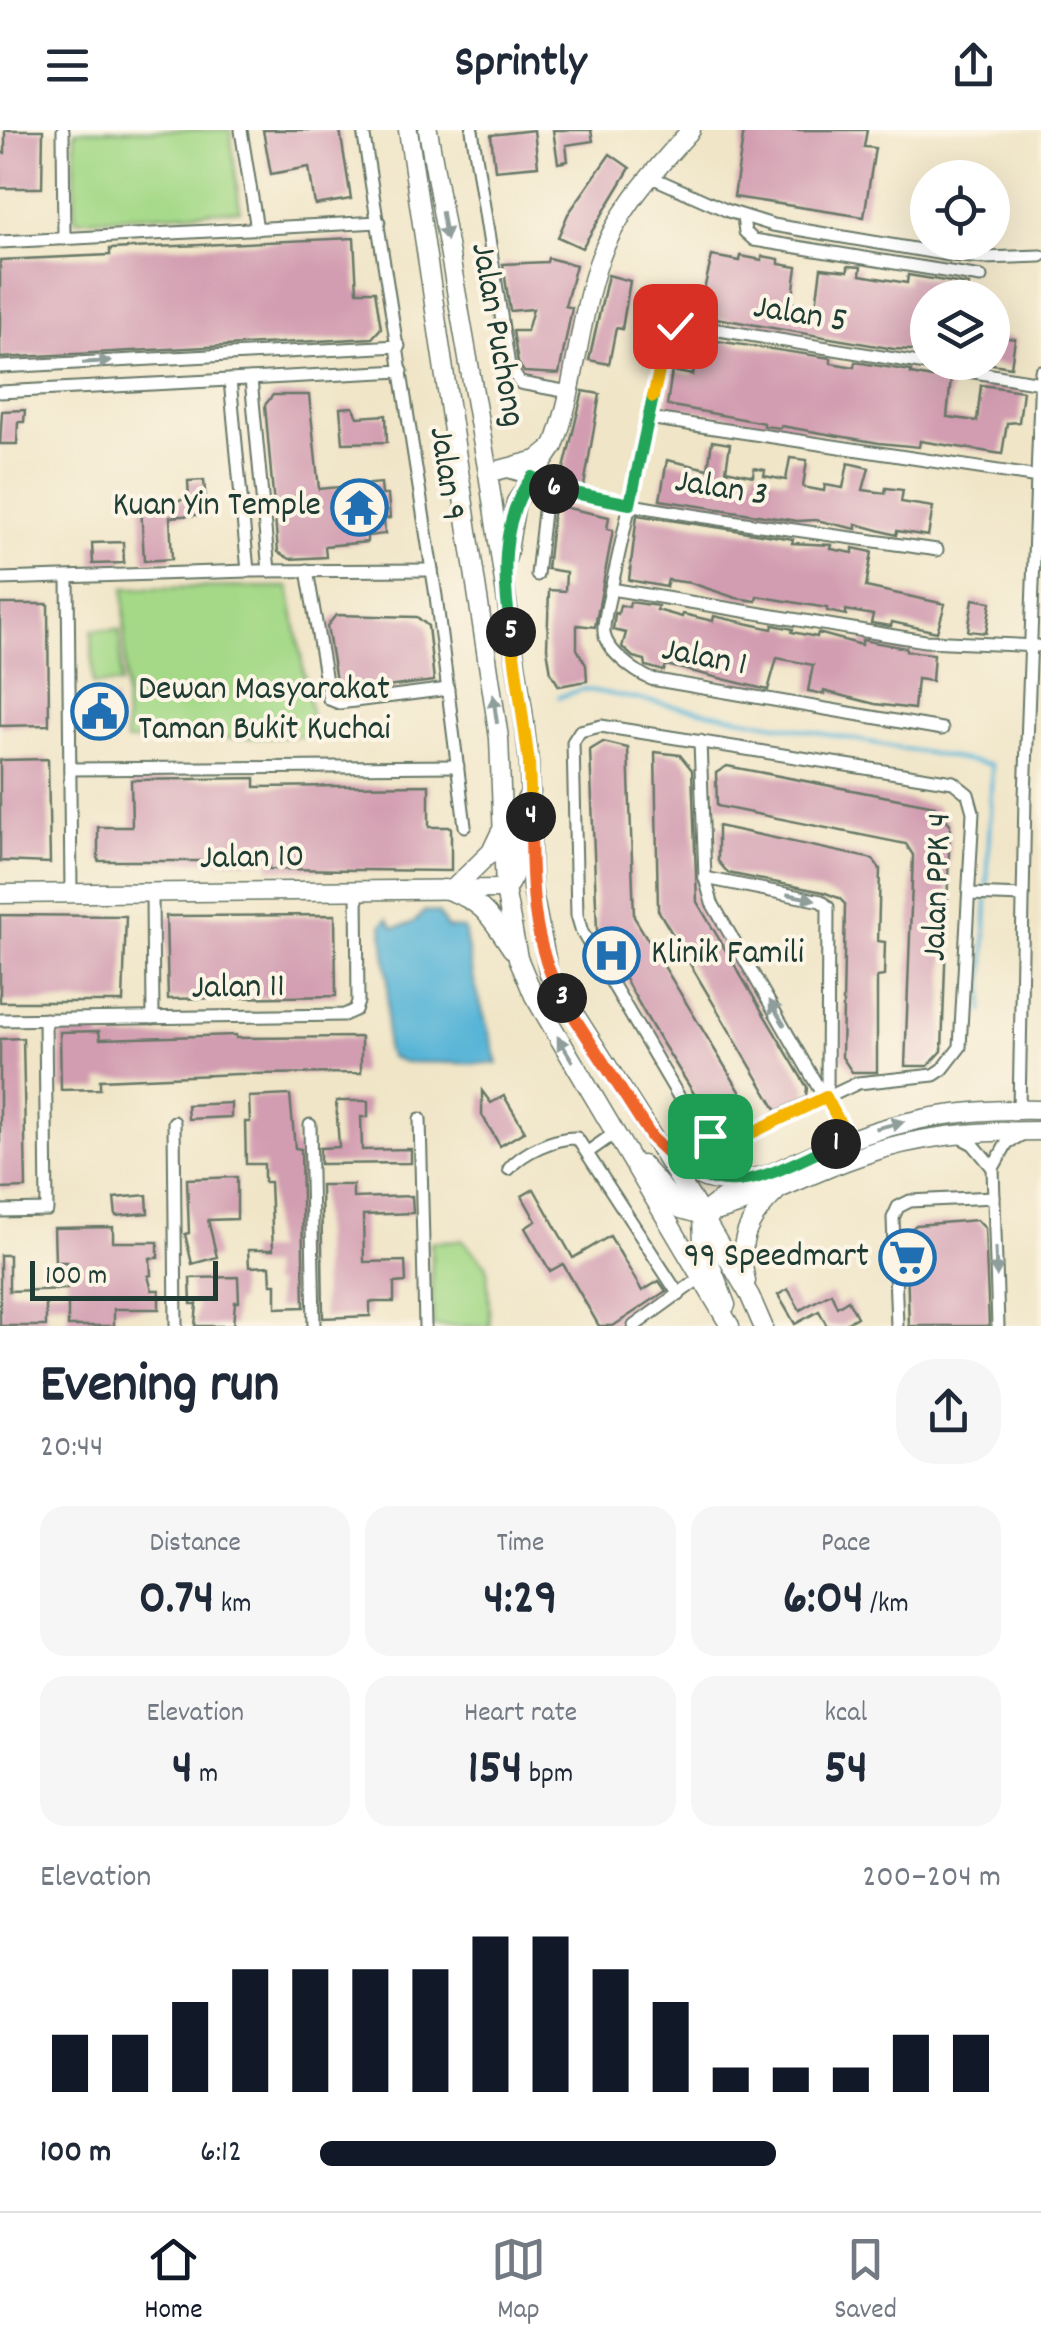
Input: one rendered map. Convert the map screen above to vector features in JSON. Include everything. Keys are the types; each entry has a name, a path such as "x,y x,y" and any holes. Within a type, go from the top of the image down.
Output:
{"main road":[{"name":"Jalan Puchong","path":"408,130 499,738 505,889 518,958 534,996 729,1324"},
{"name":"Jalan Puchong","path":"428,130 495,472 504,591 525,728 532,888 549,974 702,1215 764,1326"},
{"path":"504,591 512,514 522,489 539,480 554,446 598,262 622,215 649,176 691,130"},
{"path":"453,424 466,454 476,466 495,472"},
{"path":"470,538 474,496 495,472 537,460 554,446"},
{"path":"530,792 517,815 518,867 505,889 518,907 520,926 534,957 549,974"},
{"path":"503,806 501,830 491,852 448,889 473,899 488,912 518,958"},
{"name":"Jalan 10","path":"0,894 505,889"},
{"path":"750,1296 742,1264 745,1230 772,1184 848,1138 894,1124 956,1112 1041,1110"},
{"path":"729,1324 703,1245 702,1215 722,1196 912,1140 954,1134 1037,1132"},
{"path":"618,1138 681,1210 702,1215"},
{"path":"652,1138 695,1176 772,1184"}],"street":[{"path":"63,130 64,239"},
{"path":"242,130 258,229"},
{"name":"Jalan 9","path":"363,130 432,570 465,826"},
{"path":"472,130 510,366 520,383 568,392"},
{"path":"649,176 743,217 948,255 1041,256"},
{"path":"743,217 746,232 754,240 981,277"},
{"path":"0,242 379,222"},
{"name":"Jalan 5","path":"630,504 669,329 682,324 1040,383"},
{"path":"0,367 398,346"},
{"path":"0,392 402,371"},
{"path":"998,1326 994,1168 1007,1144 1037,1132 1019,1110 1017,895 1037,646 1041,371"},
{"path":"251,379 269,571"},
{"path":"230,380 248,571"},
{"path":"648,418 1038,477"},
{"name":"Jalan 3","path":"495,472 539,480 566,492 630,504 937,550"},
{"path":"538,575 539,480"},
{"name":"Jalan 1","path":"630,504 605,638 640,674 942,729"},
{"path":"307,570 329,699 339,703 448,689"},
{"path":"0,579 432,570"},
{"path":"68,578 71,893"},
{"path":"612,590 925,641 1037,646"},
{"name":"Jalan PPK 4","path":"601,726 700,741 953,782 968,794 972,803 974,894 960,1047 934,1075 858,1084 739,1139 722,1140 702,1132 582,932 577,915 573,742 580,732 601,726"},
{"path":"700,741 706,878 712,903 848,1138"},
{"path":"70,769 458,766"},
{"path":"706,878 821,901 828,907 826,1097"},
{"name":"Jalan 11","path":"0,1020 344,1015 356,1010 358,1002 357,890"},
{"path":"152,892 153,1018"},
{"path":"974,894 1017,895"},
{"path":"0,1211 48,1210 44,1019"},
{"path":"1000,1132 1019,1110"},
{"path":"420,1119 425,1326"},
{"path":"174,1122 176,1326"},
{"path":"310,1125 314,1326"},
{"path":"954,1134 973,1144 994,1168"},
{"path":"510,1169 515,1162 562,1138 577,1138 679,1294"},
{"path":"588,1152 618,1138"},
{"path":"897,1326 892,1218 898,1208 910,1201 994,1197"},
{"path":"634,1326 700,1278"}],"green space":[{"path":"75,130 230,130 240,210 75,220"},
{"path":"289,587 315,736 126,741 124,588"},
{"path":"92,630 120,630 121,684 93,684"},
{"path":"463,1240 487,1266 490,1326 433,1326 431,1242"}],"water":[{"path":"425,911 438,913 447,928 464,929 472,974 498,1064 404,1062 390,1057 386,1049 388,978 382,925 387,919 394,928 408,924"}],"building":[{"path":"5,130 43,130 42,188 0,188 0,153 5,153"},
{"path":"263,130 340,130 351,199 315,205 309,167 271,174"},
{"path":"534,130 538,166 495,170 491,135"},
{"path":"553,130 591,130 593,141 566,145 568,161 558,163"},
{"path":"744,130 867,130 864,147 875,148 864,217 734,197"},
{"path":"610,154 630,168 582,248 558,237 568,214"},
{"path":"354,238 357,291 375,291 381,328 372,338 0,358 0,260 110,255 110,249"},
{"path":"712,256 740,261 741,256 762,260 762,256 797,267 792,303 816,306 821,268 848,271 848,266 861,267 860,275 907,283 908,275 938,280 910,280 910,350 698,315"},
{"path":"548,258 576,265 565,306 572,308 559,374 524,372 518,363 513,331 527,331 533,309 510,311 503,264 547,262"},
{"path":"608,275 630,281 622,329 616,328 609,364 589,360"},
{"path":"1010,338 1015,339 1010,367"},
{"path":"717,341 831,358 831,363 854,367 855,362 910,371 910,380 951,380 947,417 977,421 981,385 1023,391 1019,422 1007,423 1002,454 920,441 919,447 879,443 764,426 667,405 672,371 693,375 698,342 716,345"},
{"path":"583,391 600,394 584,486 561,481"},
{"path":"273,395 309,395 319,489 381,483 382,495 388,495 390,518 384,519 385,534 367,536 367,542 325,546 326,557 290,559 278,552 265,405"},
{"path":"353,407 358,417 386,415 387,442 343,443 340,408"},
{"path":"25,410 24,422 18,422 17,444 0,444 2,411"},
{"path":"712,441 730,444 726,470 753,476 754,468 765,470 764,476 786,480 790,458 807,460 803,487 824,491 825,485 843,488 848,463 869,468 863,490 903,490 901,502 933,507 928,536 897,531 896,535 856,524 856,529 816,520 797,521 660,500 667,460 708,469"},
{"path":"204,480 207,514 170,517 172,559 144,561 141,505 189,499 188,481"},
{"path":"554,505 609,517 607,529 613,530 595,627 577,625 577,649 586,665 587,681 559,686 551,673 547,648 549,590 565,591 566,572 547,569"},
{"path":"637,515 793,539 792,543 832,545 831,549 853,553 853,548 872,552 866,587 945,604 937,632 892,622 891,626 871,623 873,615 846,610 846,615 757,596 756,601 736,598 691,583 668,580 666,587 629,580"},
{"path":"123,542 124,563 93,564 92,543"},
{"path":"973,599 991,602 986,633 968,631"},
{"path":"630,602 658,606 657,610 682,617 683,614 713,621 714,616 772,629 773,625 793,629 792,632 817,637 818,633 862,645 862,640 934,654 932,681 917,679 914,709 808,691 813,665 777,658 768,690 666,665 664,671 633,657 622,647 626,633 613,630 615,613 618,614 620,605 629,607"},
{"path":"0,604 48,604 49,725 0,726"},
{"path":"336,615 417,617 428,626 434,681 338,693 327,626"},
{"name":"Dewan Masyarakat Taman Bukit Kuchai","path":"84,694 99,694 98,701 115,700 115,721 84,721"},
{"path":"603,742 628,748 634,917 755,1116 728,1129 713,1124 597,930 590,750"},
{"path":"655,752 680,755 692,770 697,902 807,1087 806,1097 777,1111 658,910"},
{"path":"48,759 50,863 0,861 0,760"},
{"path":"727,766 935,806 950,824 942,1051 928,1066 905,1066 913,855 906,844 717,806 716,773"},
{"path":"255,778 255,787 429,785 429,827 451,827 451,871 269,869 269,861 98,861 98,827 132,827 131,780"},
{"path":"718,826 873,859 880,869 878,941 885,942 884,976 877,977 877,1072 852,1072 842,1057 845,904 823,892 728,873 718,861"},
{"path":"0,915 126,916 123,1002 0,1002"},
{"path":"335,915 336,996 168,999 166,916"},
{"path":"99,1031 100,1039 361,1037 361,1073 100,1080 100,1089 61,1090 60,1032"},
{"path":"23,1038 26,1188 0,1189 0,1039"},
{"path":"482,1091 491,1103 504,1096 525,1131 500,1146 482,1115"},
{"path":"290,1095 295,1148 301,1149 304,1307 276,1308 276,1284 271,1284 270,1266 249,1267 248,1250 273,1250 270,1182 264,1182 264,1164 246,1164 245,1122 250,1122 249,1097"},
{"path":"336,1101 368,1101 368,1117 361,1117 362,1150 411,1149 411,1163 320,1164 320,1148 339,1147"},
{"path":"231,1103 231,1117 188,1119 187,1105"},
{"path":"237,1177 237,1219 208,1220 217,1257 192,1264 185,1234 189,1233 187,1179"},
{"path":"321,1185 353,1185 353,1198 412,1196 413,1213 363,1215 364,1262 405,1261 406,1282 394,1283 394,1302 370,1302 370,1316 323,1318"},
{"path":"534,1189 573,1258 610,1236 642,1291 659,1281 666,1291 613,1326 599,1326 563,1264 550,1271 525,1228 536,1221 522,1196"},
{"path":"147,1195 148,1213 116,1216 114,1198"},
{"path":"977,1220 985,1228 989,1326 909,1326 906,1234 916,1225"},
{"path":"113,1227 113,1242 158,1242 158,1258 150,1258 148,1276 152,1290 159,1290 159,1309 114,1309 114,1326 68,1326 68,1302 46,1303 46,1326 0,1326 0,1255 9,1255 9,1291 67,1289 67,1262 55,1262 54,1228"},
{"path":"238,1277 239,1302 235,1302 233,1326 195,1326 197,1304 191,1304 190,1278"},
{"path":"788,1289 800,1310 831,1293 837,1307 848,1300 857,1317 841,1326 827,1326 819,1311 795,1324 778,1295"}],"waterway":[{"path":"559,697 583,689 992,765 987,889"},
{"path":"983,1012 987,899"}],"place":[{"name":"Kuan Yin Temple","path":"360,507"},
{"name":"Dewan Masyarakat Taman Bukit Kuchai","path":"99,711"},
{"name":"Klinik Famili","path":"612,955"},
{"name":"99 Speedmart","path":"908,1258"}],"route":[{"path":"675,326 669,329 630,504 556,489 532,477 522,489 512,514 504,591 529,763 534,908 549,974 566,1005 652,1138 695,1176 740,1181 768,1176 848,1138 826,1097 739,1139 710,1136"}]}
